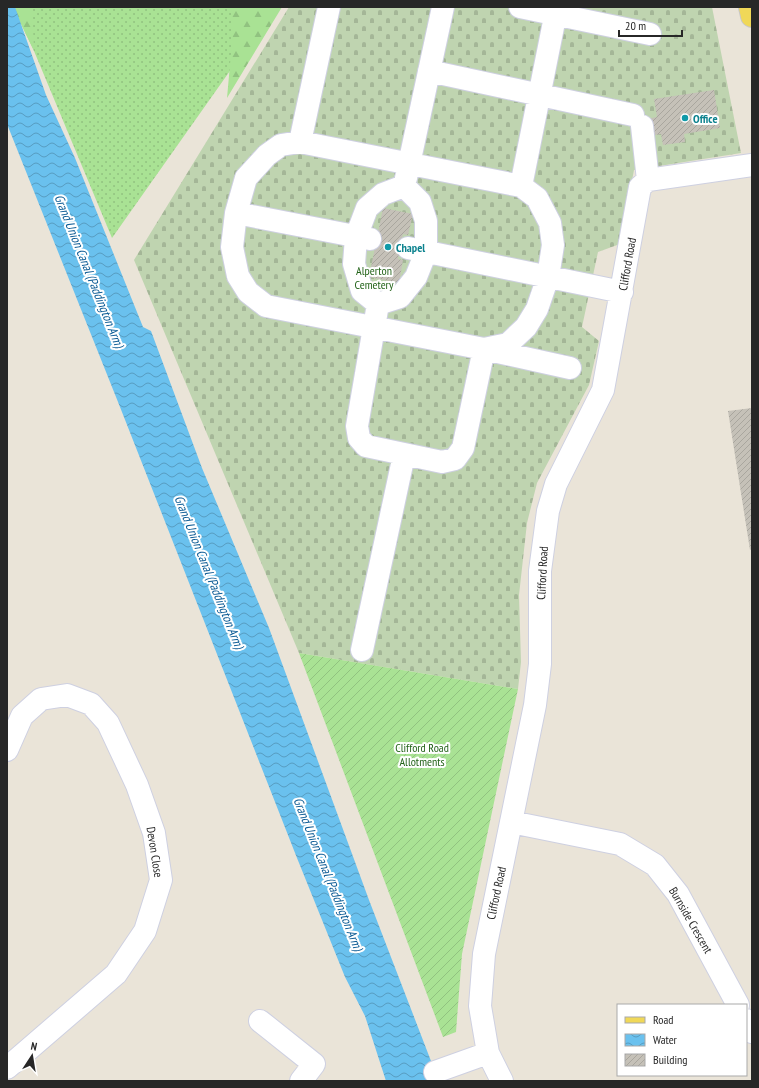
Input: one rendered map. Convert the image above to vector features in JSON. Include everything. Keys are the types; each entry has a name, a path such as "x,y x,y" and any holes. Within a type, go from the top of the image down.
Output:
{"main road":[{"path":"750,7 752,16"}],"street":[{"path":"300,142 329,7"},
{"path":"404,186 443,7"},
{"path":"520,7 556,11 650,34"},
{"path":"520,186 556,11"},
{"path":"429,71 539,94 638,120 648,180 752,165"},
{"path":"484,349 508,344 526,327 537,309 548,277 553,245 550,223 537,198 520,186 300,142 281,145 267,155 246,178 236,213 232,247 238,276 248,292 266,306 484,349 570,368"},
{"name":"Clifford Road","path":"502,1081 488,1053 480,1006 484,954 535,705 539,671 540,572 548,511 556,484 603,390 640,187 648,180"},
{"path":"378,304 362,291 354,264 363,238 368,208 383,194 404,186"},
{"path":"378,304 400,297 416,277 417,250 426,221 420,202 404,186"},
{"path":"236,213 363,238"},
{"path":"417,250 622,292"},
{"path":"378,304 357,426 359,438 366,446 442,462 456,459 462,448 484,349"},
{"path":"362,650 404,455"},
{"name":"Devon Close","path":"7,750 22,716 41,699 67,695 91,704 108,723 137,785 154,833 161,880 145,931 116,974 7,1068"},
{"name":"Burnside Crescent","path":"511,822 620,844 655,865 678,894 737,1004"},
{"path":"260,1022 314,1064 301,1081"},
{"path":"747,1022 752,1032"},
{"path":"435,1072 488,1053"}],"green space":[{"path":"13,7 275,7 112,238 34,51"},
{"path":"13,7 32,7 34,51"},
{"path":"231,7 282,7 227,98 233,31"},
{"name":"Alperton Cemetery","path":"289,7 712,7 741,153 634,170 620,244 598,252 582,327 599,341 589,385 537,483 527,523 519,595 521,662 518,689 299,653 134,260"},
{"name":"Clifford Road Allotments","path":"299,653 518,689 462,954 456,1032 443,1037"}],"water":[{"name":"Grand Union Canal (Paddington Arm)","path":"7,7 15,7 46,95 75,158 143,327 151,331 202,468 269,628 369,900 431,1061 435,1081 386,1081 365,1016 345,977 297,858 7,124"}],"building":[{"name":"Office","path":"714,90 720,128 684,134 685,142 663,145 661,134 650,136 647,119 657,117 654,99"},
{"name":"Chapel","path":"383,208 413,214 408,235 403,234 398,259 403,260 399,283 369,277"},
{"path":"752,408 752,549 750,550 728,411"}],"place":[{"name":"Office","path":"685,118"},
{"name":"Chapel","path":"388,247"}]}
